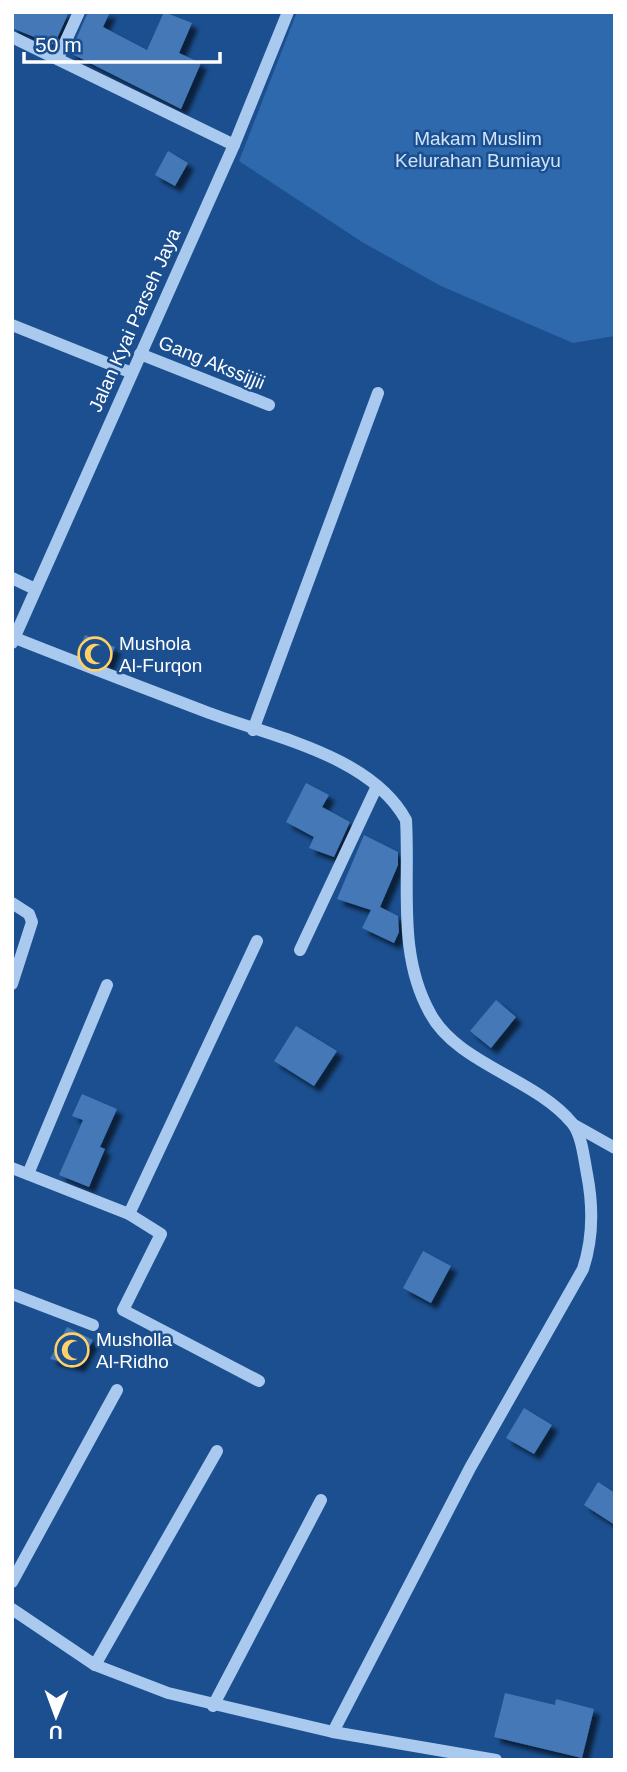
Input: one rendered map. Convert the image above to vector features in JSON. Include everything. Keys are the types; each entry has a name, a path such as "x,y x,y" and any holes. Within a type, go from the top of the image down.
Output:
{"street":[{"path":"58,58 79,12"},
{"name":"Jalan Kyai Parseh Jaya","path":"13,640 234,145 288,12"},
{"path":"12,37 234,145"},
{"path":"12,325 132,373"},
{"name":"Gang Akssijjii","path":"140,354 269,405"},
{"path":"253,730 378,393"},
{"path":"12,578 35,589"},
{"path":"13,640 253,730 307,746 377,786 398,805 406,820 407,930 413,975 431,1016 452,1040 539,1093 574,1125 615,1148"},
{"path":"300,950 377,786"},
{"path":"12,903 29,914 32,922 12,984"},
{"path":"129,1214 257,941"},
{"path":"28,1174 107,985"},
{"path":"332,1731 470,1468 583,1269 589,1250 590,1187 574,1125"},
{"path":"12,1168 129,1214 161,1234 123,1310 259,1381"},
{"path":"12,1294 93,1325"},
{"path":"12,1582 117,1390"},
{"path":"94,1665 216,1451"},
{"path":"214,1706 321,1500"},
{"path":"12,1609 94,1665 168,1693 214,1706 332,1731 496,1760"}],"green space":[{"name":"Makam Muslim Kelurahan Bumiayu","path":"297,12 615,12 615,336 573,343 441,286 362,242 239,161"}],"building":[{"path":"12,12 69,12 54,45 12,28"},
{"path":"88,12 110,12 103,27 147,50 164,12 192,23 179,53 201,63 181,109 70,53"},
{"path":"168,151 188,163 175,186 155,175"},
{"name":"Mushola Al-Furqon","path":"85,635 115,647 108,665 78,653"},
{"path":"306,783 329,795 322,807 350,822 334,857 309,848 314,837 286,822"},
{"path":"364,835 398,852 398,865 380,907 398,916 399,932 394,943 362,928 371,910 337,899"},
{"path":"496,1000 516,1017 491,1048 470,1031"},
{"path":"296,1026 337,1051 314,1086 274,1061"},
{"path":"82,1094 117,1109 100,1147 105,1149 89,1187 59,1175 83,1120 72,1116"},
{"path":"423,1251 451,1266 431,1303 403,1288"},
{"name":"Musholla Al-Ridho","path":"67,1327 93,1340 79,1366 50,1359"},
{"path":"524,1408 552,1425 534,1454 506,1438"},
{"path":"598,1482 615,1493 615,1525 584,1505"},
{"path":"505,1693 555,1705 556,1699 594,1709 582,1758 494,1737"}],"place":[{"name":"Mushola Al-Furqon","path":"95,654"},
{"name":"Musholla Al-Ridho","path":"72,1350"}]}
